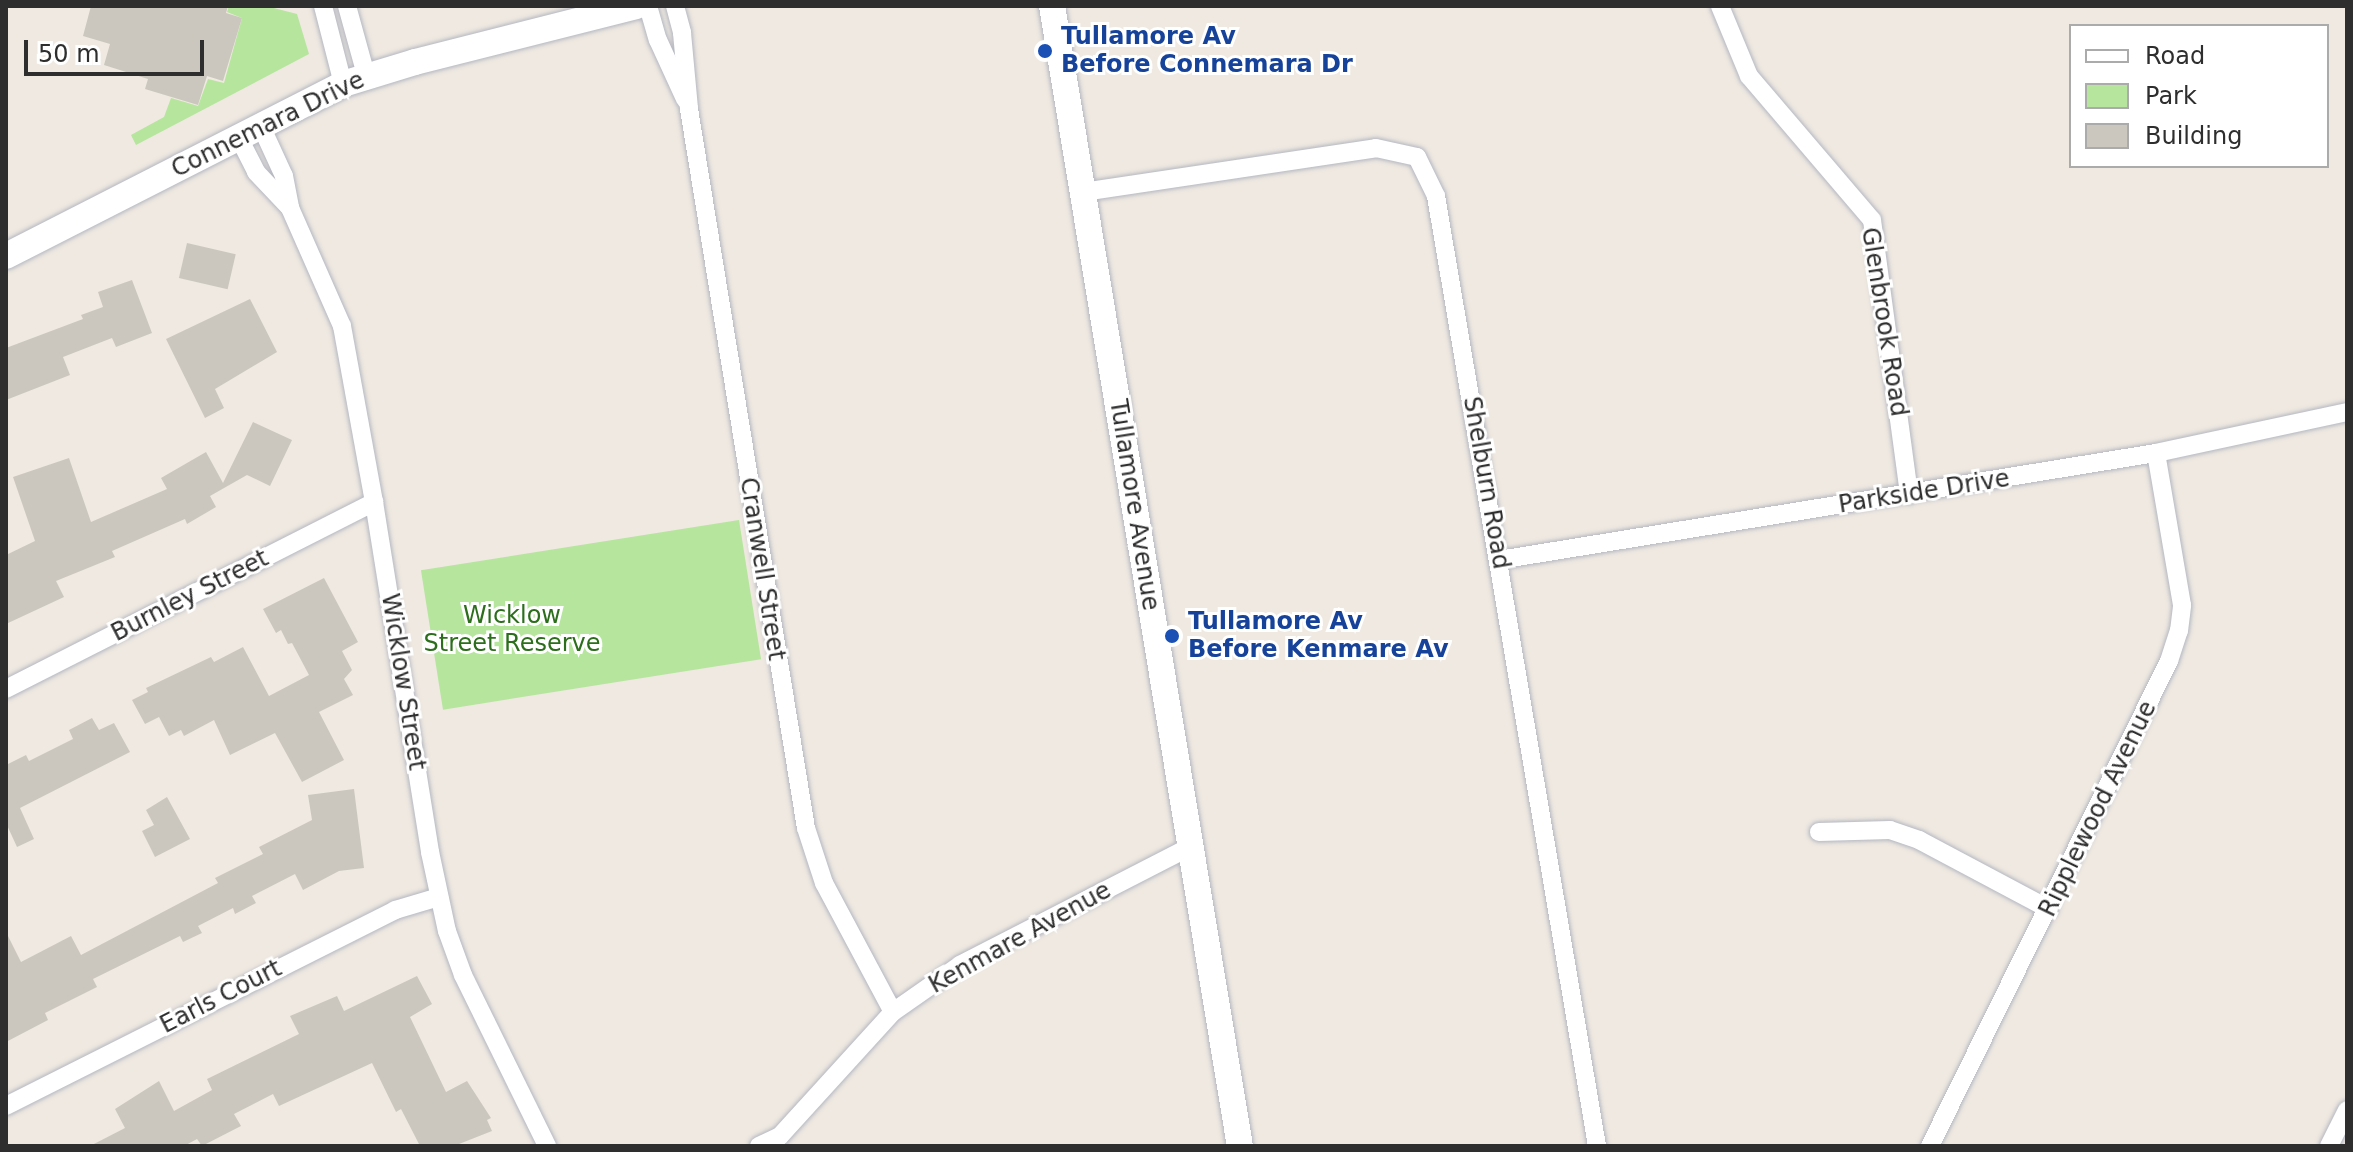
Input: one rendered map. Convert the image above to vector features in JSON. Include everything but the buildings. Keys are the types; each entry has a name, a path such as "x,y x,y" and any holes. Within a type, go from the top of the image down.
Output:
{"street":[{"path":"323,6 355,80"},
{"path":"347,6 355,80"},
{"name":"Connemara Drive","path":"6,256 355,80 636,6"},
{"name":"Cranwell Street","path":"648,6 658,40 689,109"},
{"name":"Cranwell Street","path":"675,6 806,828 824,883 893,1012"},
{"name":"Tullamore Avenue","path":"1052,6 1240,1146"},
{"name":"Glenbrook Road","path":"1720,6 1749,76 1872,220 1909,495"},
{"name":"Wicklow Street","path":"250,132 284,176 290,208 342,326 439,897 463,975 547,1146"},
{"name":"Shelburn Road","path":"1083,192 1376,148 1417,157 1436,196 1597,1146"},
{"name":"Parkside Drive","path":"1499,560 2156,453 2347,412"},
{"name":"Ripplewood Avenue","path":"1930,1146 2169,661 2179,631 2182,605 2156,453"},
{"name":"Burnley Street","path":"6,689 374,502"},
{"path":"1819,832 1890,830 1919,840 2049,909"},
{"name":"Kenmare Avenue","path":"759,1146 782,1141 893,1012 960,965 1190,847"},
{"name":"Earls Court","path":"6,1106 395,910 439,897"},
{"path":"2329,1146 2347,1110"}],"green space":[{"path":"229,6 266,6 297,14 309,54 136,145 131,135 164,117 171,98 198,106 208,79 224,83 242,18 227,12"},
{"name":"Wicklow Street Reserve","path":"739,520 761,659 443,710 421,570"}],"place":[{"name":"Tullamore Av Before Connemara Dr","path":"1045,51"},
{"name":"Tullamore Av Before Kenmare Av","path":"1172,636"}]}
